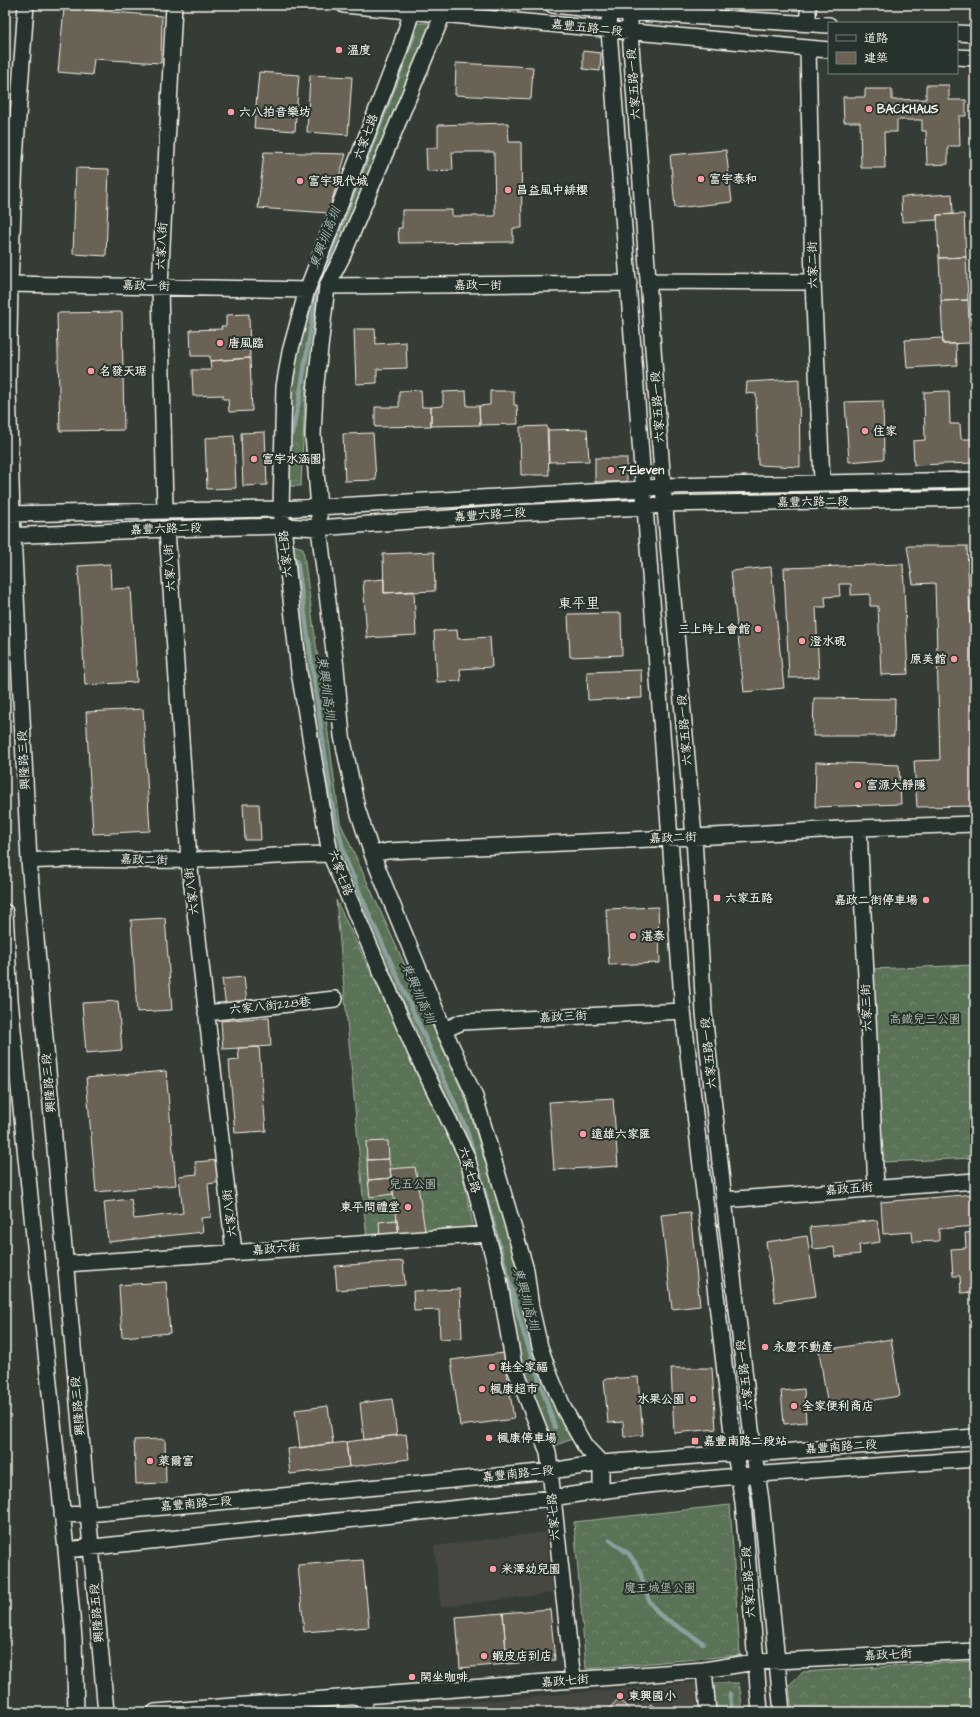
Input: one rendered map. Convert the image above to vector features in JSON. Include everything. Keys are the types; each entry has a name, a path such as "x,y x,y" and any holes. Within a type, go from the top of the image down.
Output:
{"street":[{"name":"興隆路三段","path":"26,5 15,159 10,284 8,388 9,536 29,861 77,1383 87,1514"},
{"name":"六家八街","path":"165,510 160,286 174,5"},
{"name":"嘉豐五路二段","path":"344,5 444,9 609,30 828,50"},
{"name":"嘉豐五路二段","path":"553,5 630,9 828,25"},
{"path":"808,5 808,23"},
{"name":"六家七路","path":"413,8 399,52 307,290 290,352 284,387 281,510 282,526 299,672 330,854 416,1053 467,1157 499,1278 514,1366 548,1452 573,1680"},
{"name":"六家五路一段","path":"610,8 609,30 683,1012 735,1453"},
{"name":"六家七路","path":"444,9 343,255 327,286 315,392 313,435 319,508 319,528 336,668 342,736 357,808 372,854 444,1030 475,1097 526,1270 531,1308 544,1359 564,1409 585,1446 601,1464"},
{"name":"六家五路一段","path":"630,9 630,32 663,486 694,838 704,1013 754,1454"},
{"path":"958,33 975,34"},
{"name":"六家二街","path":"808,48 813,282 822,481"},
{"path":"958,57 975,58"},
{"path":"649,281 813,282"},
{"name":"嘉政一街","path":"327,286 629,283"},
{"name":"嘉政一街","path":"10,284 307,290"},
{"name":"嘉豐六路二段","path":"9,514 165,510 281,510 644,489 663,486 822,481 975,480"},
{"name":"嘉豐六路二段","path":"9,536 167,528 282,526 319,528 514,513 646,507 665,504 975,498"},
{"name":"六家八街","path":"167,528 189,860 234,1252"},
{"name":"嘉政二街","path":"372,854 388,851 694,838 859,828 975,824"},
{"name":"六家三街","path":"859,828 876,1187"},
{"name":"嘉政二街","path":"29,861 53,859 189,860 292,854 330,854"},
{"path":"5,912 10,1000 74,1638 76,1712"},
{"name":"六家八街228巷","path":"206,1013 334,999"},
{"name":"嘉政三街","path":"444,1030 462,1022 683,1012"},
{"name":"嘉政五街","path":"724,1200 876,1187 975,1181"},
{"name":"嘉政六街","path":"65,1264 487,1234"},
{"name":"嘉豐南路二段","path":"62,1515 87,1514 551,1471 601,1464 735,1453 754,1454 975,1437"},
{"name":"六家五路二段","path":"735,1453 740,1476 760,1712"},
{"name":"六家五路二段","path":"754,1454 761,1500 782,1712"},
{"name":"嘉豐南路二段","path":"66,1550 552,1498 601,1490 740,1476 975,1459"},
{"path":"601,1464 601,1490"},
{"name":"興隆路五段","path":"87,1514 92,1547 106,1712"},
{"name":"嘉政七街","path":"155,1712 704,1670 755,1662 975,1651"},
{"path":"704,1670 708,1712"},
{"path":"364,1712 365,1696"}],"shaded area":[{"name":"米澤幼兒園","path":"545,1532 553,1593 441,1607 434,1546"},
{"name":"東興國小","path":"699,1682 702,1712 381,1712 381,1710"}],"green space":[{"path":"413,23 431,23 324,291 305,394 301,486 288,486 289,387 311,290"},
{"path":"290,544 303,548 340,822 465,1098 511,1242 538,1359 572,1439 552,1447 521,1364 500,1261 463,1131 341,864 333,836"},
{"name":"兒五公園","path":"336,900 458,1153 474,1229 367,1240"},
{"name":"高鐵兒三公園","path":"975,965 975,1158 883,1162 871,969"},
{"name":"魔王城堡公園","path":"730,1505 740,1655 586,1669 574,1522"},
{"path":"975,1661 975,1712 792,1712 789,1685 803,1672"},
{"path":"713,1683 739,1683 743,1712 716,1712"}],"building":[{"path":"64,8 162,16 161,63 94,59 92,75 58,72"},
{"path":"583,51 601,53 600,71 583,69"},
{"path":"456,63 533,67 531,99 455,95"},
{"path":"259,72 299,75 295,131 254,128"},
{"path":"310,75 352,77 348,135 307,132"},
{"path":"926,85 949,85 949,100 966,100 966,116 959,116 960,146 948,146 948,164 927,165 926,131 922,131 922,120 897,120 897,132 884,132 885,168 861,168 860,122 844,122 843,97 865,97 865,89 892,89 892,100 926,99"},
{"name":"昌益風中緋櫻","path":"508,123 509,142 521,142 522,228 513,228 513,242 399,243 398,228 402,228 402,210 452,210 452,216 495,216 494,152 452,152 453,170 427,171 426,148 438,148 438,125"},
{"name":"富宇泰和","path":"726,150 732,202 675,208 670,155"},
{"name":"富宇現代城","path":"264,152 346,154 328,213 258,208"},
{"path":"76,168 109,169 106,256 73,254"},
{"path":"952,194 953,214 937,215 937,220 902,222 901,197"},
{"path":"964,214 966,257 939,258 937,215"},
{"path":"966,257 968,300 941,301 939,258"},
{"path":"968,300 970,343 943,344 941,301"},
{"name":"名發天琚","path":"122,312 124,430 60,431 57,313"},
{"name":"唐風臨","path":"249,314 250,358 210,361 210,356 191,356 190,330 222,329 221,326 226,326 226,315"},
{"path":"354,329 375,329 376,344 406,342 407,368 377,369 377,383 356,384"},
{"path":"942,338 943,344 956,344 957,365 907,368 905,340"},
{"path":"250,358 252,411 229,412 228,399 223,399 223,395 193,396 192,370 211,370 210,361"},
{"path":"799,379 800,467 758,465 756,394 746,393 747,382"},
{"path":"421,390 422,407 431,407 431,426 375,427 375,407 399,407 399,391"},
{"path":"466,391 467,406 479,406 480,425 431,426 431,407 443,406 443,392"},
{"path":"490,391 514,391 514,405 517,405 518,424 480,425 479,406 490,405"},
{"path":"949,391 950,424 960,424 961,439 975,439 975,463 914,465 913,441 925,440 924,392"},
{"name":"住家","path":"883,401 884,459 849,462 845,402"},
{"path":"547,426 549,475 521,475 520,427"},
{"path":"587,429 589,461 549,462 548,430"},
{"name":"富宇水涵園","path":"265,432 267,485 243,486 241,433"},
{"path":"373,433 376,480 345,481 343,434"},
{"path":"234,436 236,488 207,489 205,438"},
{"name":"7-Eleven","path":"595,458 627,458 627,482 595,482"},
{"name":"原美館","path":"907,546 967,546 975,733 975,806 917,807 914,761 940,760 935,583 913,584"},
{"path":"434,552 435,591 384,593 383,554"},
{"path":"110,564 111,589 131,588 137,682 85,685 78,566"},
{"name":"澄水硯","path":"903,564 908,674 881,675 878,606 870,606 870,594 851,595 851,584 839,584 840,596 825,597 826,607 816,607 819,677 789,678 784,568"},
{"name":"三上時上會館","path":"771,567 784,688 744,692 731,571"},
{"path":"384,579 384,593 414,591 416,635 367,638 363,581"},
{"path":"621,613 622,655 570,657 568,614"},
{"path":"457,630 458,639 490,637 492,667 460,669 461,681 437,682 434,631"},
{"path":"641,670 642,698 588,700 587,672"},
{"path":"814,698 895,699 894,736 813,736"},
{"path":"143,709 150,831 93,834 86,712"},
{"name":"富源大靜隱","path":"816,762 899,765 901,804 815,807"},
{"path":"243,804 259,804 261,840 245,840"},
{"name":"湛泰","path":"658,907 660,963 609,965 606,909"},
{"path":"165,918 172,1010 137,1012 131,920"},
{"path":"244,977 247,1003 226,1006 222,979"},
{"path":"118,1001 122,1050 86,1053 82,1003"},
{"path":"269,1017 271,1046 223,1049 221,1021"},
{"path":"259,1047 266,1131 235,1133 229,1061 239,1060 238,1048"},
{"path":"166,1071 176,1185 96,1192 86,1078"},
{"name":"遠雄六家匯","path":"613,1098 618,1166 554,1170 549,1102"},
{"path":"388,1141 389,1159 367,1160 366,1142"},
{"path":"389,1159 391,1178 368,1180 367,1160"},
{"path":"219,1160 221,1182 208,1184 211,1217 201,1218 203,1232 108,1242 104,1202 131,1199 134,1219 183,1213 179,1176 197,1174 195,1162"},
{"name":"東平問禮堂","path":"415,1167 425,1231 399,1235 390,1169"},
{"path":"391,1178 393,1194 370,1197 368,1180"},
{"path":"975,1194 975,1226 939,1229 939,1241 913,1242 912,1232 883,1234 881,1202"},
{"path":"690,1212 700,1306 672,1309 661,1215"},
{"path":"397,1220 399,1235 380,1237 379,1222"},
{"path":"877,1220 880,1242 859,1245 860,1254 835,1257 834,1247 813,1249 810,1227"},
{"path":"975,1232 975,1292 961,1293 960,1276 953,1276 951,1249 966,1248 965,1233"},
{"path":"807,1236 816,1296 775,1302 766,1242"},
{"path":"403,1261 405,1285 337,1290 335,1266"},
{"path":"166,1282 170,1333 122,1337 119,1285"},
{"path":"460,1289 462,1338 440,1339 439,1310 414,1311 413,1291"},
{"path":"891,1339 900,1396 828,1407 819,1351"},
{"name":"楓康超市","path":"504,1353 514,1419 460,1426 451,1360"},
{"name":"水果公園","path":"671,1368 712,1368 716,1429 674,1433"},
{"path":"638,1377 643,1435 624,1437 623,1422 608,1423 604,1379"},
{"name":"全家便利商店","path":"804,1389 806,1422 784,1424 781,1391"},
{"path":"392,1399 397,1435 364,1440 360,1403"},
{"path":"328,1406 333,1443 300,1448 295,1410"},
{"path":"406,1434 409,1459 349,1467 346,1442"},
{"name":"萊爾富","path":"165,1439 166,1483 136,1484 134,1440"},
{"path":"346,1442 349,1467 290,1474 287,1449"},
{"path":"363,1560 369,1627 304,1632 298,1565"},
{"path":"550,1609 555,1660 507,1664 503,1613"},
{"path":"503,1613 507,1664 460,1668 456,1617"},
{"path":"618,1699 633,1712 606,1712"},
{"path":"651,1704 662,1712 641,1712"}],"waterway":[{"name":"東興圳高圳","path":"292,434 299,401 317,289 414,35"},
{"name":"東興圳高圳","path":"297,560 332,804 345,857 368,912 466,1128 475,1158"},
{"name":"東興圳高圳","path":"479,1172 523,1331 555,1427"},
{"name":"東興圳高圳","path":"610,1540 629,1554 639,1569 649,1601 660,1615 703,1643"},
{"name":"東興圳高圳","path":"730,1694 732,1712"}],"place":[{"name":"溫度","path":"339,50"},
{"name":"BACKHAUS","path":"869,109"},
{"name":"六八拍音樂坊","path":"231,112"},
{"name":"富宇泰和","path":"701,179"},
{"name":"富宇現代城","path":"300,181"},
{"name":"昌益風中緋櫻","path":"508,190"},
{"name":"唐風臨","path":"220,343"},
{"name":"名發天琚","path":"91,371"},
{"name":"住家","path":"865,431"},
{"name":"富宇水涵園","path":"254,459"},
{"name":"7-Eleven","path":"611,470"},
{"name":"三上時上會館","path":"758,629"},
{"name":"澄水硯","path":"802,641"},
{"name":"原美館","path":"954,659"},
{"name":"富源大靜隱","path":"858,785"},
{"name":"六家五路","path":"717,898"},
{"name":"嘉政二街停車場","path":"926,900"},
{"name":"湛泰","path":"633,936"},
{"name":"遠雄六家匯","path":"583,1134"},
{"name":"東平問禮堂","path":"408,1207"},
{"name":"永慶不動產","path":"765,1347"},
{"name":"鞋全家福","path":"492,1367"},
{"name":"楓康超市","path":"482,1389"},
{"name":"水果公園","path":"693,1399"},
{"name":"全家便利商店","path":"794,1406"},
{"name":"楓康停車場","path":"489,1438"},
{"name":"嘉豐南路二段站","path":"695,1441"},
{"name":"萊爾富","path":"150,1461"},
{"name":"米澤幼兒園","path":"493,1569"},
{"name":"蝦皮店到店","path":"484,1656"},
{"name":"閑坐咖啡","path":"412,1677"},
{"name":"東興國小","path":"620,1696"}],"district":[{"name":"東平里","path":"579,604"}]}
